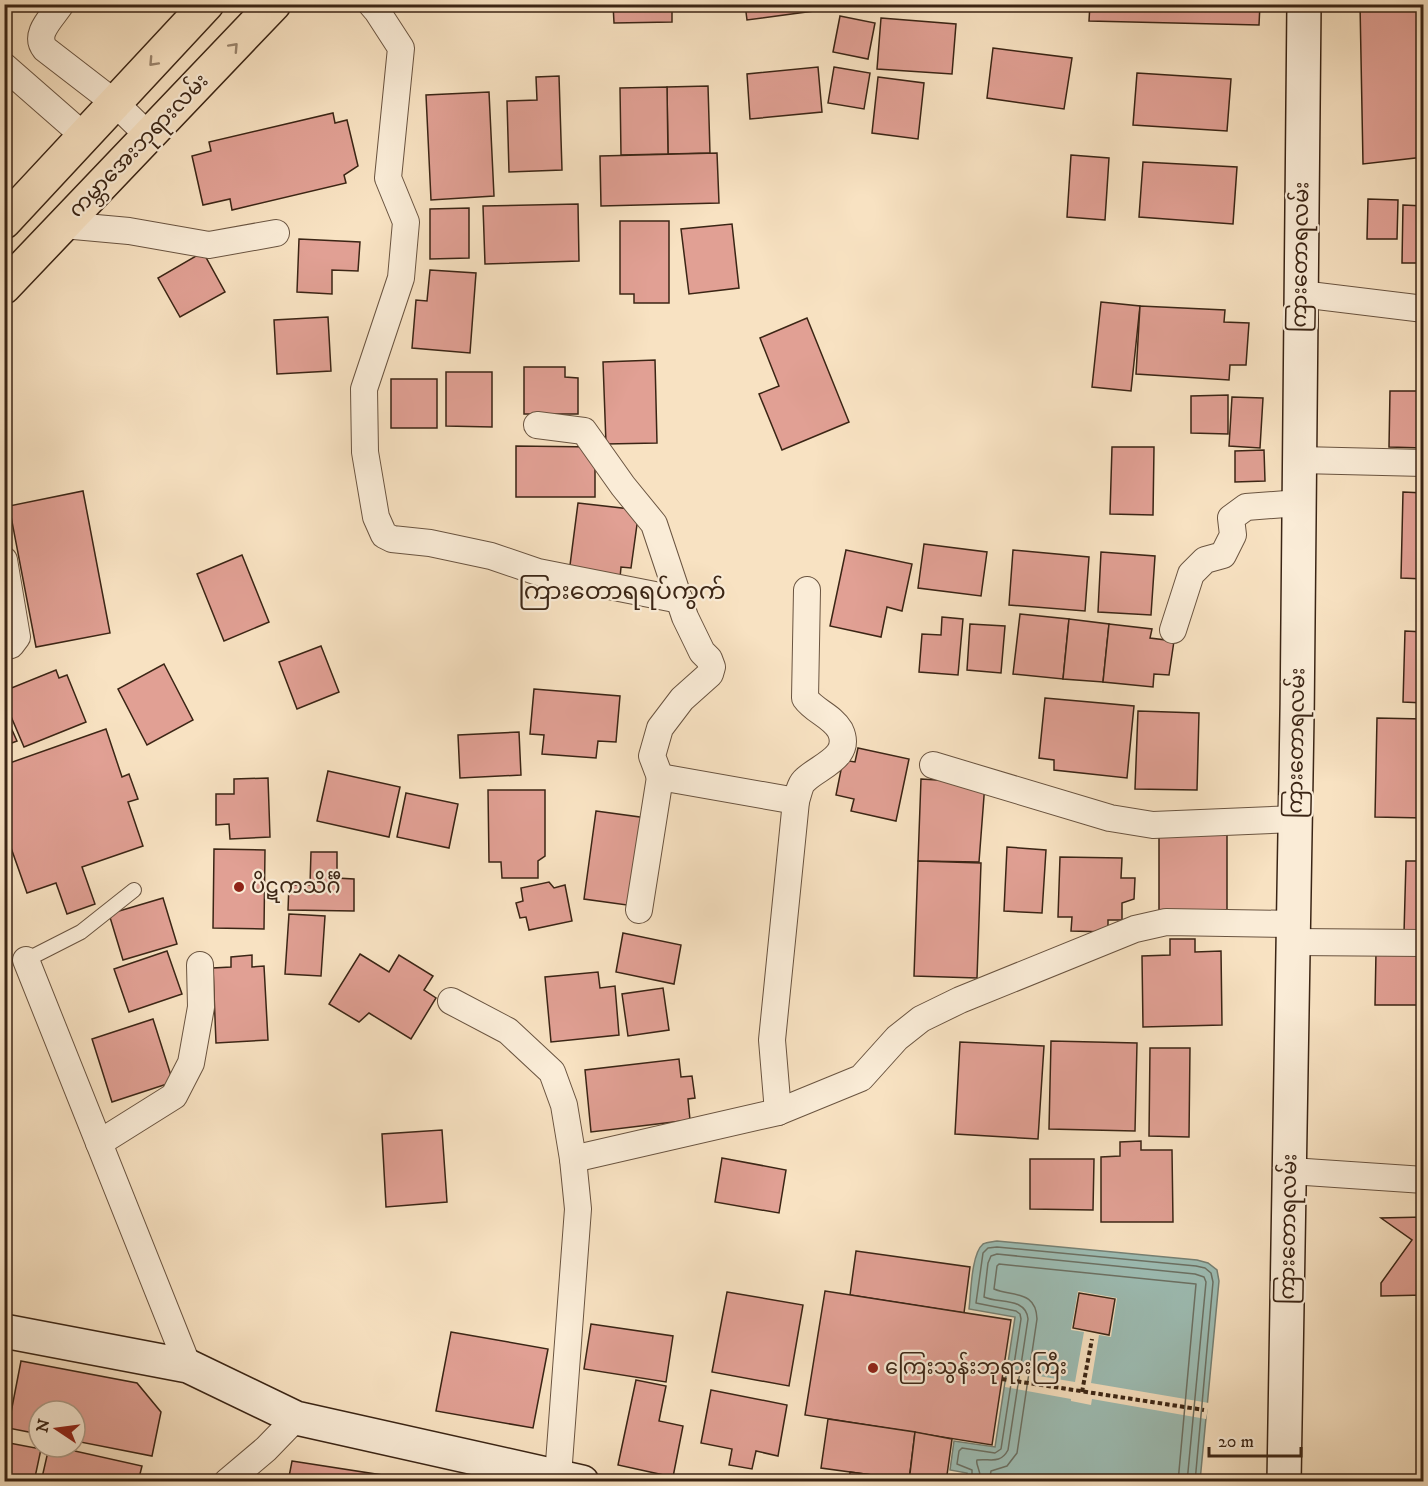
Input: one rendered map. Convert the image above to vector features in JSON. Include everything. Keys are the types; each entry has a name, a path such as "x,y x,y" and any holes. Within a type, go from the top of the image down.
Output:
{"main road":[{"path":"4,222 207,4"},
{"name":"ကမ္ဘာအေးဘုရားလမ်း","path":"4,287 274,4"},
{"name":"ကြားတောရလမ်း","path":"1284,1482 1296,819 1304,4"},
{"path":"4,1331 188,1366 296,1418 570,1479"}],"street":[{"path":"61,4 39,36 40,43 115,103 150,136"},
{"path":"371,4 401,48 388,178 406,222 401,278 364,389 365,452 376,517 384,535 393,539 430,543 491,556 538,572 680,600"},
{"path":"4,66 84,136"},
{"path":"63,225 129,231 209,245 276,233"},
{"path":"1301,294 1424,309"},
{"path":"537,425 578,429 588,435 622,486 654,524 685,617 712,667 710,674 682,699 660,728 652,756 660,777 639,910"},
{"path":"1300,460 1424,463"},
{"path":"1173,630 1191,574 1205,560 1223,555 1233,535 1232,518 1246,507 1299,503"},
{"path":"4,560 17,637 11,645 4,647"},
{"path":"778,1112 772,1040 796,801 803,781 828,765 837,756 843,741 840,730 832,720 810,706 805,698 807,590"},
{"path":"933,765 1110,818 1153,825 1296,819"},
{"path":"660,777 796,801"},
{"path":"573,1159 778,1112 861,1078 897,1038 921,1019 960,1000 1135,929 1166,922 1424,943"},
{"path":"26,960 188,1366"},
{"path":"99,1143 174,1096 191,1063 201,1007 200,965"},
{"path":"451,1000 508,1031 552,1072 564,1105 578,1209 570,1479"},
{"path":"1291,1171 1424,1180"},
{"path":"227,1482 266,1449 296,1418"}],"lane":[{"path":"26,960 81,932 134,890"}],"path":[{"path":"1082,1392 1092,1339"},
{"path":"1002,1379 1204,1410"}],"water":[{"path":"997,1241 1197,1260 1208,1263 1217,1270 1219,1281 1200,1481 966,1482 967,1473 950,1470 954,1441 995,1447 1015,1317 969,1309 976,1256 983,1244"}],"pier":[{"path":"1078,1291 1117,1298 1111,1337 1099,1335 1091,1383 1209,1403 1206,1419 1092,1399 1091,1405 1005,1387 1008,1371 1075,1382 1084,1332 1071,1330"}],"building":[{"path":"613,4 672,4 672,22 614,23"},
{"path":"745,4 820,4 821,10 747,20"},
{"path":"1090,4 1260,4 1259,25 1089,21"},
{"path":"1360,4 1424,4 1424,157 1363,164"},
{"path":"840,16 875,23 868,59 833,52"},
{"path":"881,18 956,24 952,74 877,69"},
{"path":"993,48 1072,58 1064,109 987,98"},
{"path":"818,67 822,112 750,119 747,74"},
{"path":"834,67 870,73 864,109 828,103"},
{"path":"1137,73 1231,79 1227,131 1133,125"},
{"path":"559,76 562,170 509,172 507,101 537,100 536,77"},
{"path":"878,77 924,83 918,139 872,133"},
{"path":"708,86 710,153 668,154 667,87"},
{"path":"667,87 668,154 621,155 620,88"},
{"path":"489,92 494,196 431,200 426,95"},
{"path":"333,113 335,123 347,120 358,166 344,175 346,183 232,210 230,199 203,205 192,156 211,151 209,142"},
{"path":"717,153 719,203 601,206 600,156"},
{"path":"1071,155 1109,158 1105,220 1067,217"},
{"path":"1143,162 1237,167 1233,224 1139,217"},
{"path":"1368,199 1398,200 1397,239 1367,239"},
{"path":"578,204 579,261 485,264 483,206"},
{"path":"1403,205 1424,206 1424,263 1402,263"},
{"path":"469,208 469,258 430,259 430,209"},
{"path":"620,221 669,221 669,303 634,303 634,294 620,294"},
{"path":"732,224 739,288 689,294 681,229"},
{"path":"299,239 360,242 358,271 332,270 332,294 297,292"},
{"path":"203,252 225,292 180,317 158,278"},
{"path":"430,270 476,273 470,353 412,348 416,300 427,301"},
{"path":"1101,302 1140,306 1131,391 1092,387"},
{"path":"1140,306 1225,310 1224,322 1249,323 1246,365 1230,365 1229,380 1136,374"},
{"path":"328,317 331,371 277,374 274,320"},
{"path":"807,318 849,422 782,450 759,394 779,386 760,338"},
{"path":"655,360 657,443 606,444 603,362"},
{"path":"524,367 565,367 565,377 578,378 578,414 524,414"},
{"path":"446,372 492,372 492,427 446,426"},
{"path":"391,379 437,379 437,428 391,428"},
{"path":"1390,391 1424,391 1424,448 1389,447"},
{"path":"1228,395 1228,434 1191,433 1191,396"},
{"path":"1232,397 1263,398 1260,448 1229,446"},
{"path":"516,446 595,447 595,497 516,497"},
{"path":"1112,447 1154,447 1153,515 1110,514"},
{"path":"1264,450 1265,481 1235,482 1235,451"},
{"path":"83,491 110,633 36,647 9,506"},
{"path":"1403,492 1424,493 1424,579 1401,578"},
{"path":"578,503 639,510 631,568 621,567 620,578 569,573"},
{"path":"924,544 987,552 981,596 918,588"},
{"path":"846,550 912,564 902,611 887,607 881,637 830,626"},
{"path":"1013,550 1089,557 1085,611 1009,605"},
{"path":"1101,552 1155,556 1151,615 1098,612"},
{"path":"242,555 269,622 224,641 197,574"},
{"path":"1020,614 1069,619 1063,679 1013,674"},
{"path":"942,617 963,619 958,675 919,672 922,634 941,635"},
{"path":"1069,619 1109,624 1103,682 1063,679"},
{"path":"970,624 1005,626 1001,673 967,670"},
{"path":"1109,624 1152,629 1150,638 1174,641 1169,675 1154,674 1153,687 1103,682"},
{"path":"1405,631 1424,632 1424,703 1403,702"},
{"path":"321,646 339,692 297,709 279,662"},
{"path":"164,664 193,720 147,745 118,689"},
{"path":"56,670 59,678 67,675 86,722 24,747 4,700 4,691"},
{"path":"534,689 620,696 616,742 598,741 596,758 542,754 544,735 530,734"},
{"path":"1045,698 1134,706 1127,778 1054,770 1054,760 1039,758"},
{"path":"1138,711 1199,713 1197,790 1135,789"},
{"path":"4,712 17,741 4,746"},
{"path":"1377,718 1424,719 1424,818 1375,817"},
{"path":"106,729 122,777 129,774 138,799 128,802 143,846 82,867 95,904 67,914 56,883 27,893 4,828 4,765"},
{"path":"519,732 521,775 460,778 458,735"},
{"path":"858,748 909,759 896,821 851,811 854,799 836,795 843,760 855,762"},
{"path":"328,771 400,787 389,837 317,821"},
{"path":"268,778 270,837 230,839 229,824 216,825 216,794 234,794 234,779"},
{"path":"921,779 985,783 979,862 918,861"},
{"path":"488,790 545,790 545,856 538,861 538,878 502,878 501,862 489,862"},
{"path":"406,793 458,804 449,848 397,837"},
{"path":"596,811 647,818 634,906 584,899"},
{"path":"1159,833 1227,833 1227,913 1159,914"},
{"path":"1007,847 1046,850 1042,913 1004,911"},
{"path":"214,849 265,850 264,929 213,928"},
{"path":"311,852 337,852 337,878 354,879 354,911 288,910 289,885 310,885"},
{"path":"1060,857 1122,858 1121,878 1135,878 1134,899 1122,903 1122,920 1108,920 1108,932 1071,931 1072,917 1058,917"},
{"path":"918,861 981,863 977,978 914,976"},
{"path":"1406,861 1424,861 1424,933 1404,933"},
{"path":"549,882 554,888 565,885 572,921 529,930 526,917 520,918 516,903 523,901 521,888"},
{"path":"163,898 177,944 123,960 109,914"},
{"path":"289,914 325,916 321,976 285,974"},
{"path":"623,933 681,945 674,984 616,972"},
{"path":"1170,939 1195,939 1195,952 1221,951 1222,1025 1143,1027 1142,956 1170,955"},
{"path":"167,951 182,994 129,1012 114,969"},
{"path":"1376,952 1424,953 1424,1005 1375,1005"},
{"path":"360,954 389,972 399,955 433,976 424,990 436,998 411,1039 369,1013 359,1022 329,1004"},
{"path":"252,955 252,967 264,966 268,1040 216,1043 213,968 231,967 231,957"},
{"path":"598,972 600,988 615,986 619,1035 551,1042 545,977"},
{"path":"663,988 669,1030 628,1036 622,994"},
{"path":"153,1019 173,1082 112,1102 92,1039"},
{"path":"1051,1041 1137,1043 1135,1131 1049,1129"},
{"path":"960,1042 1044,1046 1038,1139 955,1134"},
{"path":"1150,1048 1190,1048 1189,1137 1149,1136"},
{"path":"679,1059 681,1077 692,1076 695,1098 688,1099 690,1120 591,1132 585,1070"},
{"path":"442,1130 447,1202 386,1207 382,1134"},
{"path":"1141,1141 1141,1150 1172,1150 1173,1222 1101,1222 1101,1157 1120,1156 1120,1142"},
{"path":"722,1158 786,1170 779,1213 715,1202"},
{"path":"1030,1159 1094,1159 1093,1210 1030,1209"},
{"path":"1424,1217 1424,1295 1381,1296 1381,1283 1412,1240 1381,1218"},
{"path":"856,1251 970,1267 964,1313 850,1295"},
{"path":"825,1291 1011,1320 992,1445 805,1415"},
{"path":"727,1292 803,1305 789,1386 712,1372"},
{"path":"1079,1293 1115,1299 1109,1335 1073,1328"},
{"path":"591,1324 673,1336 666,1382 584,1369"},
{"path":"451,1332 548,1349 533,1428 436,1411"},
{"path":"21,1361 137,1383 161,1412 152,1456 87,1443 87,1399 27,1399 27,1432 8,1428"},
{"path":"636,1380 666,1386 659,1421 683,1426 673,1477 618,1465"},
{"path":"711,1390 787,1405 778,1456 756,1451 752,1469 729,1465 732,1449 701,1443"},
{"path":"828,1419 915,1432 909,1480 821,1468"},
{"path":"915,1432 952,1439 946,1482 909,1482"},
{"path":"4,1442 27,1446 27,1459 39,1459 34,1482 4,1482"},
{"path":"87,1454 142,1466 138,1482 41,1482 46,1459 87,1459"},
{"path":"292,1461 382,1475 381,1482 288,1482"},
{"path":"850,1472 909,1480 909,1482 849,1482"}],"place":[{"name":"ပိဋကသိင်္ဂီ","path":"239,887"},
{"name":"ကြေးသွန်းဘုရားကြီး","path":"873,1368"}],"district":[{"name":"ကြားတောရရပ်ကွက်","path":"622,592"}]}
